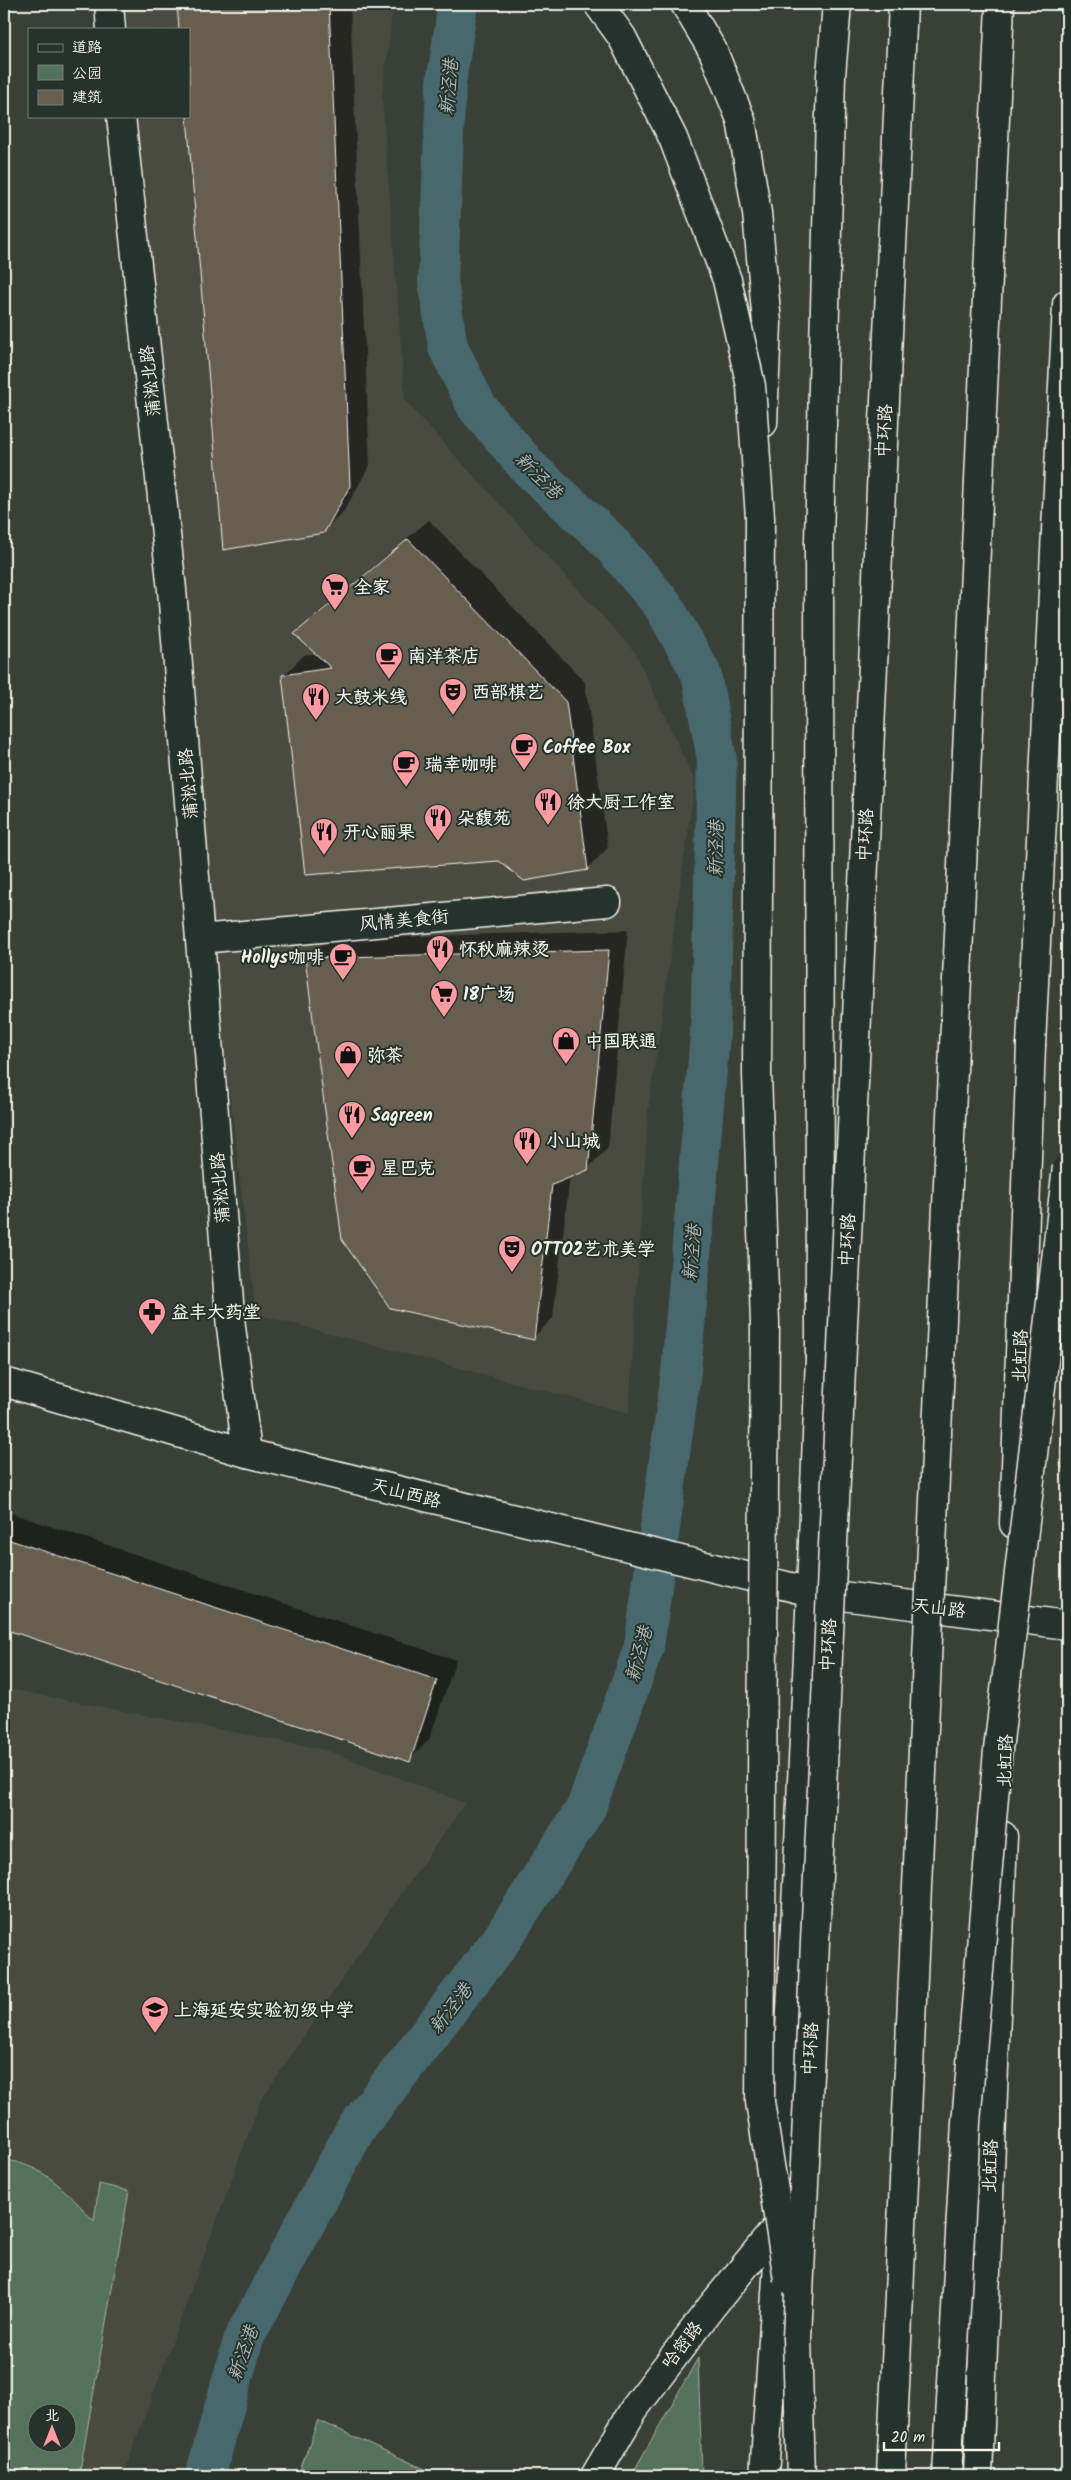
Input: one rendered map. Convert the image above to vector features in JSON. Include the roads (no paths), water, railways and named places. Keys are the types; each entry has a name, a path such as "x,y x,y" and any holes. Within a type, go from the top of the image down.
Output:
{"main road":[{"path":"108,4 111,28"},
{"path":"598,4 622,37 673,138 727,280 751,386 760,518"},
{"path":"686,4 713,51 741,120 757,213 767,323 760,518 757,1074 765,1324 760,2102 797,2338"},
{"path":"764,2476 781,2222 812,1592 820,1357 819,541 831,75 837,4"},
{"name":"中环路","path":"801,2476 797,2338 903,4"},
{"path":"891,2476 1000,4"},
{"name":"蒲淞北路","path":"121,118 172,590 231,1327 246,1453"},
{"name":"北虹路","path":"978,2476 1031,1045 1067,304"},
{"name":"风情美食街","path":"200,939 607,902"},
{"path":"947,2476 966,2122 998,1750 1067,1167"},
{"name":"天山西路","path":"4,1382 246,1453 812,1592"},
{"name":"天山路","path":"812,1592 1067,1625"},
{"name":"哈密路","path":"595,2476 634,2409 712,2306 781,2222"}],"waterway":[{"name":"新泾港","path":"205,2476 244,2338 355,2130 500,1942 586,1808 644,1647 681,1372 710,1035 717,760 701,673 663,605 607,539 529,468 477,407 448,347 438,281 446,83 458,4"}],"place":[{"name":"全家","path":"335,611"},
{"name":"南洋茶店","path":"389,680"},
{"name":"西部棋艺","path":"453,716"},
{"name":"大鼓米线","path":"316,721"},
{"name":"Coffee Box","path":"524,771"},
{"name":"瑞幸咖啡","path":"406,788"},
{"name":"徐大厨工作室","path":"548,826"},
{"name":"朵馥苑","path":"438,842"},
{"name":"开心丽果","path":"324,856"},
{"name":"怀秋麻辣烫","path":"440,973"},
{"name":"Hollys咖啡","path":"343,981"},
{"name":"18广场","path":"444,1018"},
{"name":"中国联通","path":"566,1065"},
{"name":"弥茶","path":"348,1079"},
{"name":"Sagreen","path":"352,1139"},
{"name":"小山城","path":"527,1165"},
{"name":"星巴克","path":"362,1192"},
{"name":"OTTO2艺术美学","path":"512,1273"},
{"name":"益丰大药堂","path":"152,1336"},
{"name":"上海延安实验初级中学","path":"155,2034"}]}
